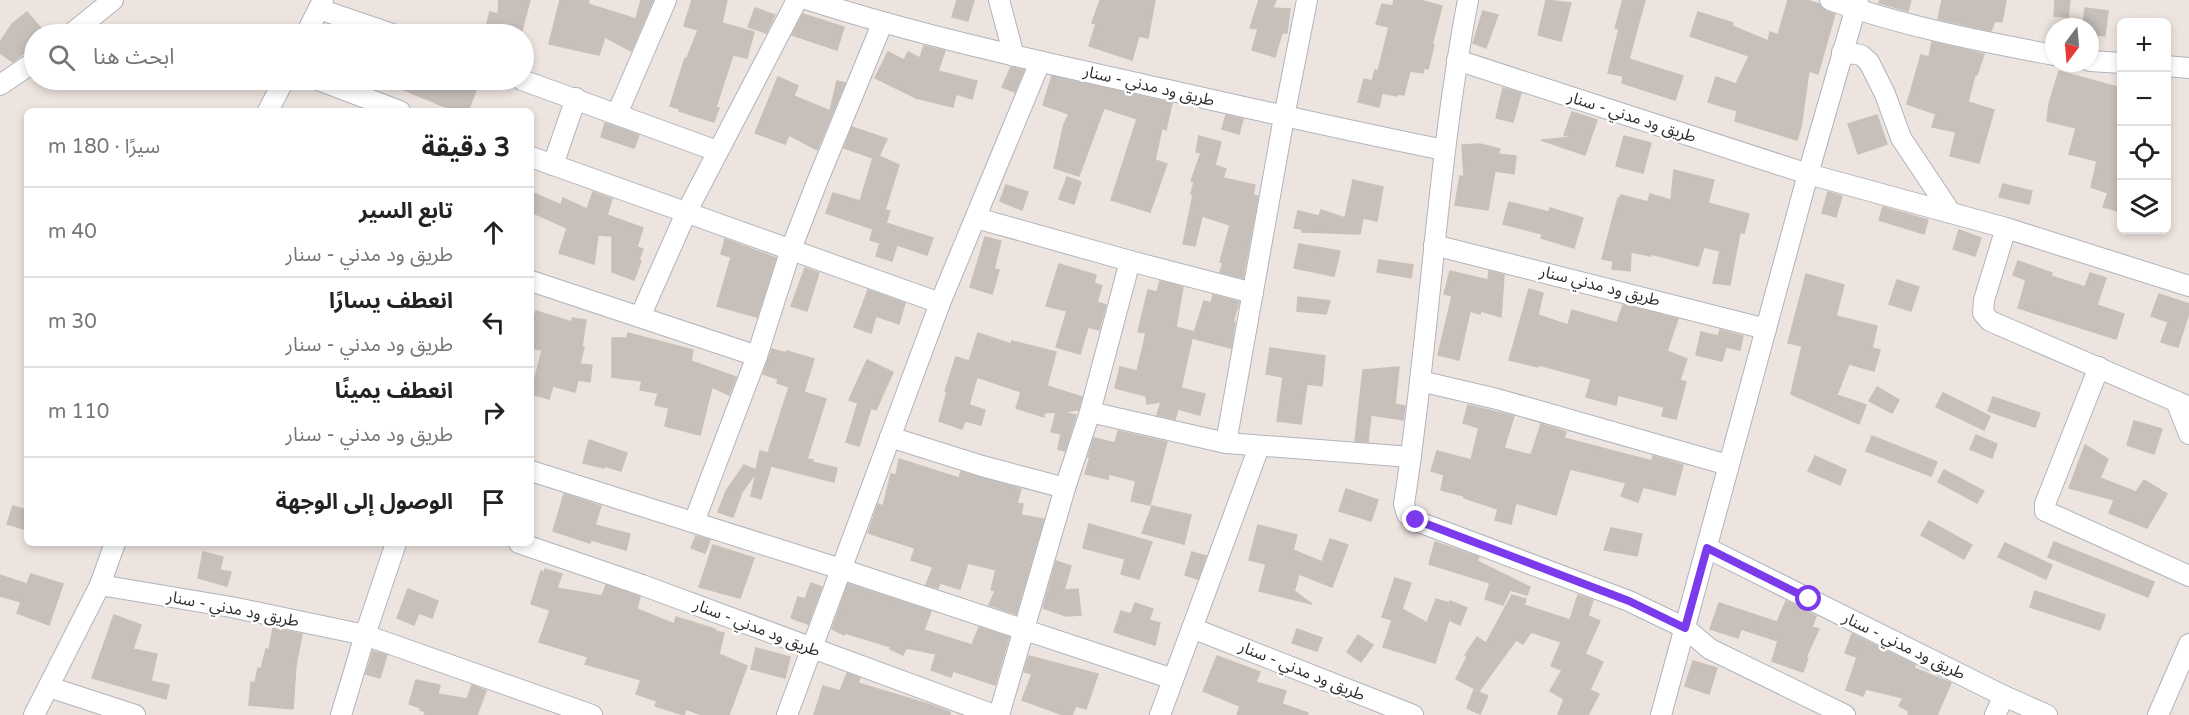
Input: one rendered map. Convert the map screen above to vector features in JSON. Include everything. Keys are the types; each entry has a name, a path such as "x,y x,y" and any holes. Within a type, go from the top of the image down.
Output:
{"street":[{"path":"83,24 113,0"},
{"path":"640,317 686,213 758,79 797,0"},
{"name":"طريق ود مدني - سنار","path":"809,0 882,24 1014,56 1284,117 1444,150"},
{"path":"999,0 1014,56"},
{"path":"1226,443 1307,0"},
{"path":"1468,0 1444,150 1420,381 1404,504 1407,514 1416,520 1629,601 1685,628 1710,649 1845,715"},
{"path":"1830,0 1856,4 1980,41 2045,53"},
{"path":"617,114 661,2"},
{"path":"311,24 321,4 368,24"},
{"path":"1660,715 1856,4"},
{"path":"694,522 757,357 791,249 882,24"},
{"path":"1842,52 1861,55 1869,62 1885,94 1901,138 1951,213"},
{"name":"طريق ود مدني - سنار","path":"1457,60 1808,174 2006,228 2189,286"},
{"path":"788,715 940,303 1040,62"},
{"path":"2099,62 2117,63"},
{"path":"2171,66 2189,68"},
{"path":"0,85 24,69"},
{"path":"534,84 717,152"},
{"path":"270,108 279,90"},
{"path":"344,90 392,108"},
{"path":"553,165 576,98"},
{"path":"534,158 940,303"},
{"path":"976,218 1253,293"},
{"path":"2006,228 1983,300 1983,313 1990,321 2182,404 2189,434"},
{"name":"طريق ود مدني سنار","path":"1434,245 1766,329"},
{"path":"999,715 1065,488 1090,412 1130,261"},
{"path":"534,287 640,317 757,357"},
{"path":"2098,367 2044,504 2045,511 2189,576"},
{"path":"1420,381 1497,399 1728,465"},
{"path":"1090,412 1226,443 1411,457"},
{"path":"890,437 982,466 1065,488"},
{"path":"1160,715 1260,447"},
{"path":"534,472 841,569 1173,679"},
{"path":"34,715 100,585 114,546"},
{"path":"341,715 395,546"},
{"name":"طريق ود مدني - سنار","path":"528,546 642,585 994,715"},
{"name":"طريق ود مدني - سنار","path":"1707,548 2004,696 2047,715"},
{"name":"طريق ود مدني - سنار","path":"100,585 231,607 365,635 592,715"},
{"name":"طريق ود مدني - سنار","path":"1192,628 1413,715"},
{"path":"2159,715 2189,644"},
{"path":"49,687 135,715"},
{"path":"1995,715 2004,696"}],"building":[{"path":"499,0 530,0 524,24 487,24 490,12 498,14"},
{"path":"560,0 589,0 588,4 636,19 641,0 653,0 631,51 605,37 599,55 549,44"},
{"path":"692,0 727,0 722,23 754,32 747,58 733,55 716,107 719,108 714,122 670,106 685,58 687,58 698,30 684,26"},
{"path":"957,0 974,0 968,21 952,17"},
{"path":"1100,0 1155,0 1148,38 1139,36 1132,60 1089,46 1096,24 1092,23"},
{"path":"1259,0 1276,0 1273,8 1290,9 1287,33 1282,33 1275,57 1252,50 1258,29 1250,28"},
{"path":"1394,0 1420,0 1442,6 1428,69 1424,68 1423,73 1410,71 1404,95 1382,93 1379,107 1358,102 1364,79 1372,81 1375,70 1378,71 1389,27 1376,24 1382,4 1393,6"},
{"path":"1546,0 1571,3 1561,41 1538,35"},
{"path":"1623,0 1645,0 1629,59 1683,76 1675,100 1622,83 1623,76 1608,73 1619,29 1615,28"},
{"path":"1788,0 1806,0 1819,4 1826,11 1835,14 1818,74 1809,71 1797,140 1735,121 1737,111 1708,102 1716,77 1736,84 1749,56 1690,36 1698,12 1733,23 1732,26 1768,41 1770,32 1778,35"},
{"path":"1880,0 1911,0 1908,11 1879,3"},
{"path":"1942,0 2006,0 2002,22 1995,21 1991,31 1938,19"},
{"path":"2055,0 2070,0 2068,17 2054,16"},
{"path":"755,8 775,15 766,33 748,27"},
{"path":"2085,8 2108,11 2105,36 2099,35 2099,18 2084,18"},
{"path":"1483,11 1498,15 1486,48 1473,43"},
{"path":"27,12 37,24 24,24 24,53 13,62 0,53 0,42 12,24"},
{"path":"803,14 844,27 837,50 792,35"},
{"path":"1932,42 1984,54 1977,75 1975,75 1968,102 1994,110 1979,163 1950,156 1956,132 1932,127 1936,114 1907,104 1921,55 1929,57"},
{"path":"924,46 945,51 938,71 977,81 972,99 956,94 953,107 916,98 875,78 888,52 904,60 908,52 920,58"},
{"path":"1011,67 1024,70 1015,92 1002,87"},
{"path":"2059,72 2117,87 2117,211 2103,207 2108,193 2091,187 2097,161 2069,154 2076,128 2047,121 2049,104"},
{"path":"1052,76 1172,103 1166,130 1162,128 1155,160 1167,164 1150,212 1111,200 1137,119 1104,108 1079,176 1054,168 1064,124 1069,114 1043,105"},
{"path":"778,77 798,86 794,96 830,111 837,81 845,83 817,150 789,135 785,144 755,133"},
{"path":"1503,88 1521,93 1513,122 1496,118"},
{"path":"404,90 476,90 469,108 448,108"},
{"path":"1572,112 1597,120 1585,155 1541,140 1573,137 1564,135"},
{"path":"1226,115 1243,119 1239,134 1222,129"},
{"path":"1877,115 1887,144 1858,154 1848,124"},
{"path":"605,123 639,135 634,148 601,137"},
{"path":"852,127 887,139 879,156 899,165 885,210 890,211 886,223 933,238 927,255 897,245 892,261 876,256 880,243 870,240 873,229 826,213 833,193 860,201 873,158 844,148"},
{"path":"1199,136 1221,142 1215,165 1226,169 1223,178 1255,185 1253,195 1258,196 1243,278 1220,272 1223,263 1220,262 1230,225 1202,216 1195,246 1183,244 1193,195 1191,194 1194,182 1191,181 1201,153 1196,152"},
{"path":"1624,136 1651,143 1643,173 1616,166"},
{"path":"1480,144 1500,149 1498,154 1516,156 1514,174 1495,171 1488,210 1455,205 1460,176 1464,177 1462,145"},
{"path":"1674,170 1714,180 1708,203 1749,214 1744,233 1740,232 1730,285 1713,283 1720,251 1704,247 1698,266 1651,254 1651,256 1631,252 1630,271 1612,269 1613,261 1602,259 1618,198 1621,195 1648,202 1650,194 1671,200"},
{"path":"1067,177 1081,182 1074,204 1059,199"},
{"path":"1353,180 1383,187 1377,221 1363,218 1360,234 1302,232 1302,229 1294,228 1298,211 1319,216 1321,210 1345,218"},
{"path":"2003,184 2032,191 2029,204 1999,197"},
{"path":"1006,185 1028,192 1022,210 1000,201"},
{"path":"593,192 612,199 607,215 643,228 637,247 643,249 639,260 641,261 634,280 612,272 612,236 598,235 594,264 559,253 567,228 534,213 534,193 561,205 563,198 587,209"},
{"path":"1828,192 1842,196 1836,217 1822,213"},
{"path":"1509,202 1549,212 1550,208 1583,218 1574,248 1541,238 1542,234 1503,224"},
{"path":"1883,207 1928,220 1924,234 1879,220"},
{"path":"1959,230 1981,238 1975,256 1953,249"},
{"path":"985,237 1001,241 994,269 999,270 992,294 970,287"},
{"path":"725,239 776,258 757,317 717,306 731,257 721,254"},
{"path":"1299,244 1340,251 1334,276 1294,268"},
{"path":"1379,260 1413,265 1411,278 1377,272"},
{"path":"2018,261 2052,273 2051,276 2085,287 2090,273 2106,278 2097,305 2124,314 2116,339 2018,308 2026,280 2013,275"},
{"path":"1059,264 1096,275 1094,283 1102,286 1097,302 1106,305 1099,330 1088,327 1080,354 1056,347 1067,311 1046,306"},
{"path":"805,268 819,273 807,311 791,306"},
{"path":"1450,271 1488,280 1489,271 1504,275 1501,317 1481,311 1480,314 1470,311 1459,360 1438,355 1452,296 1444,294"},
{"path":"1806,274 1844,285 1836,316 1877,326 1872,348 1880,350 1874,371 1849,364 1837,395 1866,405 1859,424 1791,394 1802,346 1788,343"},
{"path":"1897,280 1919,287 1911,311 1889,304"},
{"path":"1160,281 1183,287 1176,327 1194,332 1193,336 1204,301 1211,303 1213,295 1239,302 1233,322 1235,322 1231,348 1192,338 1181,388 1205,394 1200,415 1178,409 1175,419 1157,415 1161,402 1147,404 1146,396 1115,388 1120,367 1137,371 1146,333 1138,332 1148,290 1157,292"},
{"path":"1529,289 1543,293 1538,315 1568,325 1572,310 1617,323 1623,305 1678,319 1667,351 1687,359 1680,380 1686,382 1676,419 1662,416 1664,407 1618,395 1616,405 1586,397 1591,379 1539,365 1538,367 1509,360"},
{"path":"868,290 905,303 899,324 876,316 871,333 854,327"},
{"path":"2159,294 2189,304 2189,313 2178,347 2161,342 2168,322 2151,316"},
{"path":"1298,297 1330,301 1326,314 1297,311"},
{"path":"536,311 572,322 572,318 586,320 580,364 592,365 590,382 578,380 575,392 553,386 549,399 534,395 534,382 542,350 534,349"},
{"path":"1720,330 1743,336 1740,350 1726,347 1722,361 1696,355 1701,332 1718,336"},
{"path":"628,333 693,350 691,361 736,377 729,395 712,387 700,435 665,426 669,408 655,405 658,393 640,390 642,381 612,377 612,338 627,338"},
{"path":"978,333 1011,344 1012,341 1056,352 1047,386 1082,397 1078,410 1063,412 1076,415 1065,451 1058,449 1061,434 1051,432 1056,412 1044,413 1044,417 1016,408 1021,392 977,377 969,405 985,410 981,425 965,421 962,429 939,421 947,392 945,391 956,357 969,361"},
{"path":"1270,348 1325,356 1322,386 1307,384 1301,424 1277,421 1283,377 1266,374"},
{"path":"772,349 814,359 804,392 826,399 807,459 837,468 834,482 771,466 761,499 751,496 756,473 742,492 733,517 718,512 726,491 744,465 756,470 760,451 768,453 789,387 777,383 778,379 763,374"},
{"path":"867,360 893,372 876,410 871,408 859,446 846,442 858,403 849,400"},
{"path":"1399,367 1395,404 1405,406 1403,420 1371,415 1368,442 1355,441 1363,370"},
{"path":"1877,387 1899,400 1892,413 1869,401"},
{"path":"1943,393 1990,416 1984,430 1936,407"},
{"path":"1993,397 2040,413 2035,427 1988,411"},
{"path":"1468,405 1514,416 1504,448 1531,455 1541,424 1566,432 1564,438 1652,461 1653,456 1683,465 1675,495 1643,487 1638,502 1621,496 1626,483 1570,469 1556,515 1516,503 1511,524 1495,520 1498,509 1441,490 1444,475 1431,471 1437,451 1471,460 1479,428 1463,423"},
{"path":"2134,421 2162,429 2154,454 2127,445"},
{"path":"1118,431 1167,442 1150,505 1131,501 1136,481 1109,474 1108,479 1085,474 1094,438 1115,443"},
{"path":"1976,435 1997,444 1992,458 1970,449"},
{"path":"1872,436 1937,462 1931,476 1866,451"},
{"path":"589,440 627,453 621,471 583,463"},
{"path":"2085,445 2108,459 2100,478 2136,492 2144,480 2167,494 2147,528 2109,513 2114,500 2069,488"},
{"path":"1815,456 1846,470 1840,485 1808,471"},
{"path":"899,459 959,478 961,472 1021,489 1017,503 1023,504 1021,515 1044,519 1016,614 989,605 995,591 991,590 996,570 968,563 960,589 940,583 938,588 926,585 933,567 911,560 915,548 868,533 878,504 883,506 891,474 896,475"},
{"path":"1944,470 1984,491 1977,503 1938,482"},
{"path":"1346,489 1378,500 1371,521 1339,511"},
{"path":"564,494 601,506 595,525 630,534 626,550 591,540 590,543 553,531"},
{"path":"13,506 24,509 24,529 7,524"},
{"path":"1152,506 1191,515 1184,544 1142,533"},
{"path":"1929,521 1972,545 1964,559 1921,535"},
{"path":"1089,524 1152,542 1139,579 1121,574 1125,559 1083,548"},
{"path":"1258,525 1297,535 1293,550 1322,562 1330,539 1348,545 1332,587 1299,574 1295,589 1289,587 1312,604 1259,591 1266,564 1249,560"},
{"path":"1611,528 1642,534 1637,556 1604,550"},
{"path":"696,536 710,540 705,553 691,548"},
{"path":"1435,542 1479,557 1477,561 1530,587 1527,595 1510,590 1503,605 1485,599 1490,583 1429,564"},
{"path":"2054,542 2154,582 2148,597 2048,557"},
{"path":"2005,543 2052,565 2046,579 1998,557"},
{"path":"713,545 754,558 740,598 699,587"},
{"path":"203,552 223,557 220,570 231,572 227,586 198,578"},
{"path":"1192,552 1206,556 1198,579 1185,575"},
{"path":"1056,561 1071,566 1064,590 1078,589 1081,615 1066,616 1043,608"},
{"path":"545,569 562,574 557,588 602,596 606,585 640,597 637,609 674,624 676,617 724,633 719,654 747,666 729,715 702,715 686,709 684,715 655,706 657,701 636,694 641,680 585,664 588,657 539,642 550,610 531,604 541,571 544,573"},
{"path":"31,574 63,584 49,625 17,613 21,602 0,596 0,575 27,584"},
{"path":"1395,578 1411,583 1402,609 1427,623 1436,599 1449,603 1450,601 1467,608 1460,625 1449,620 1435,663 1383,647 1392,620 1382,617"},
{"path":"811,583 822,587 808,624 791,618 798,597 805,599"},
{"path":"848,584 931,611 924,630 972,645 979,627 1009,637 995,685 953,671 951,677 931,670 936,654 906,648 903,655 890,649 891,647 845,633 844,635 832,629"},
{"path":"408,589 438,601 432,618 419,613 414,625 397,618"},
{"path":"2035,591 2105,615 2100,630 2030,607"},
{"path":"1512,595 1526,599 1524,605 1570,620 1578,595 1593,600 1588,616 1600,621 1585,654 1603,662 1590,690 1599,694 1588,715 1558,715 1564,699 1550,691 1562,670 1551,666 1561,642 1531,632 1523,644 1516,640 1479,691 1456,679 1467,657 1465,655 1477,637 1486,643"},
{"path":"1786,601 1816,616 1812,627 1819,629 1806,657 1808,658 1803,672 1772,661 1778,641 1741,629 1738,638 1710,629 1719,603 1777,622"},
{"path":"1135,603 1153,609 1149,620 1160,623 1155,645 1114,632 1121,611 1131,614"},
{"path":"114,615 141,625 133,649 157,654 151,681 169,685 166,699 92,678"},
{"path":"273,628 302,634 296,665 293,709 249,705 251,682 255,683 266,649 269,650"},
{"path":"1297,629 1322,638 1317,651 1292,643"},
{"path":"1852,634 1915,665 1914,668 1951,683 1937,715 1908,715 1909,711 1899,706 1903,698 1866,689 1863,696 1846,690 1857,657 1845,653"},
{"path":"1358,635 1373,645 1361,662 1347,652"},
{"path":"756,648 790,657 785,678 751,669"},
{"path":"373,651 387,655 380,678 366,674"},
{"path":"1029,656 1098,674 1086,709 1076,706 1072,715 1063,715 1022,700 1032,674 1024,672"},
{"path":"1217,656 1260,672 1256,682 1286,691 1282,704 1308,713 1307,715 1237,715 1240,706 1203,691"},
{"path":"1693,661 1717,668 1709,694 1685,686"},
{"path":"847,673 860,678 858,683 931,705 950,712 950,715 814,715 823,686 840,691"},
{"path":"416,680 440,685 438,694 467,699 472,685 486,691 477,715 424,715 426,712 420,710 421,708 409,704"},
{"path":"1474,690 1488,696 1480,714 1467,708"}],"route":[{"path":"1416,520 1629,601 1685,628 1707,548 1809,599"}]}
